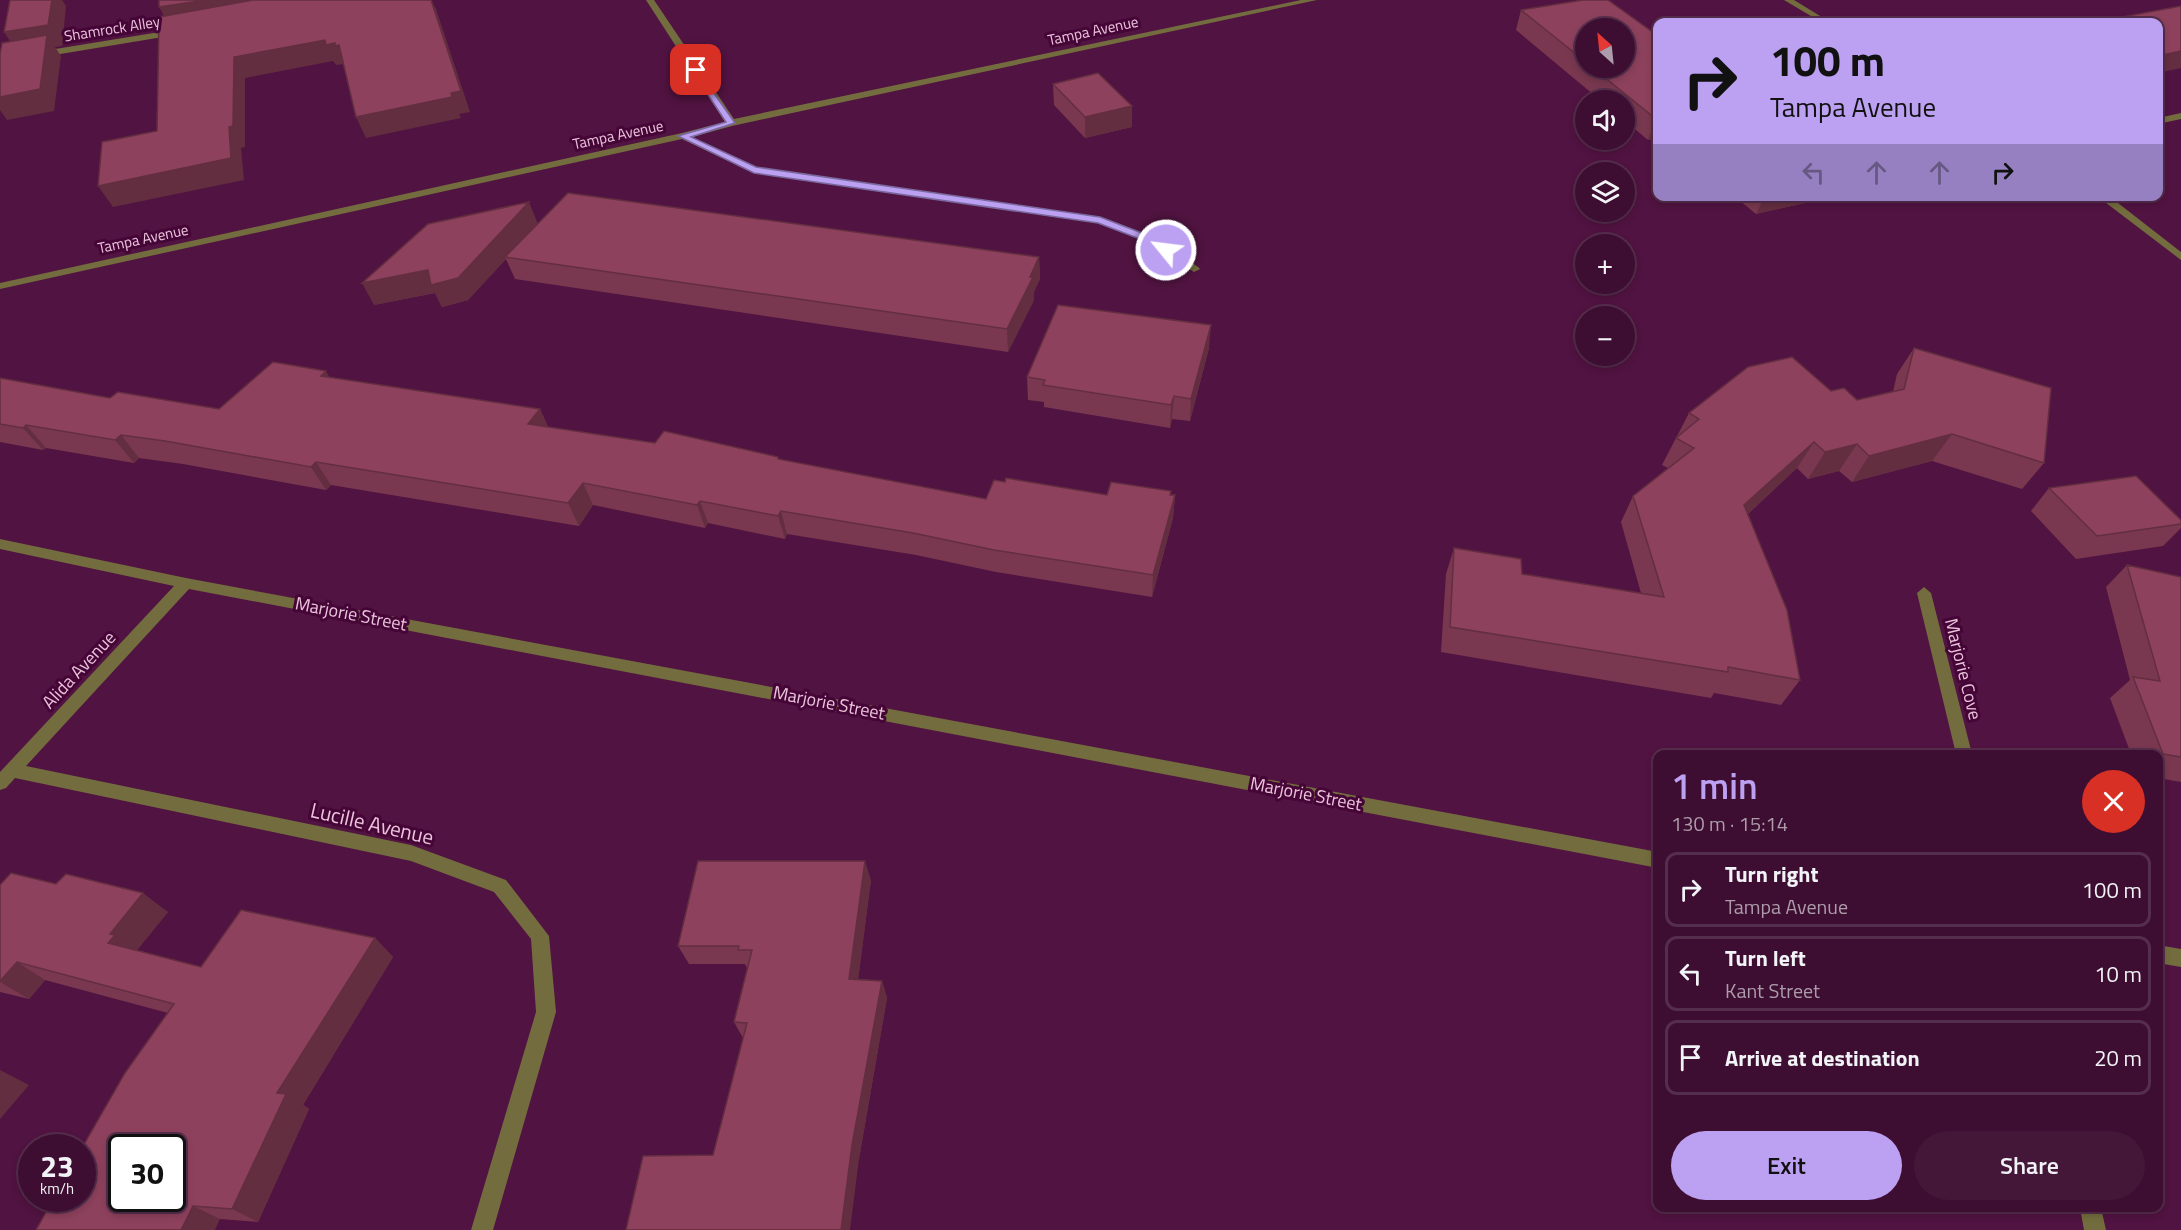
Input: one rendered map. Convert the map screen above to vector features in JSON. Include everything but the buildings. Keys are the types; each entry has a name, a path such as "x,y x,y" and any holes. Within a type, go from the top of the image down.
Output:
{"street":[{"path":"650,0 731,123"},
{"name":"Tampa Avenue","path":"0,286 683,136 731,123 1313,0"},
{"path":"1788,0 1819,18"},
{"name":"Shamrock Alley","path":"0,61 185,30"},
{"path":"2163,121 2181,116"},
{"path":"683,136 754,170 1100,220 1152,240 1194,269"},
{"path":"2108,201 2181,257"},
{"name":"Marjorie Street","path":"0,544 186,583 1653,859"},
{"name":"Alida Avenue","path":"6,777 186,583"},
{"name":"Marjorie Cove","path":"1924,593 1963,750"},
{"name":"Lucille Avenue","path":"6,777 411,853 500,885 540,936 546,1012 482,1230"},
{"path":"2163,955 2181,958"},
{"path":"2092,1212 2095,1230"}],"route":[{"path":"696,70 731,123 683,136 754,170 1100,220 1152,240 1166,250"}]}
